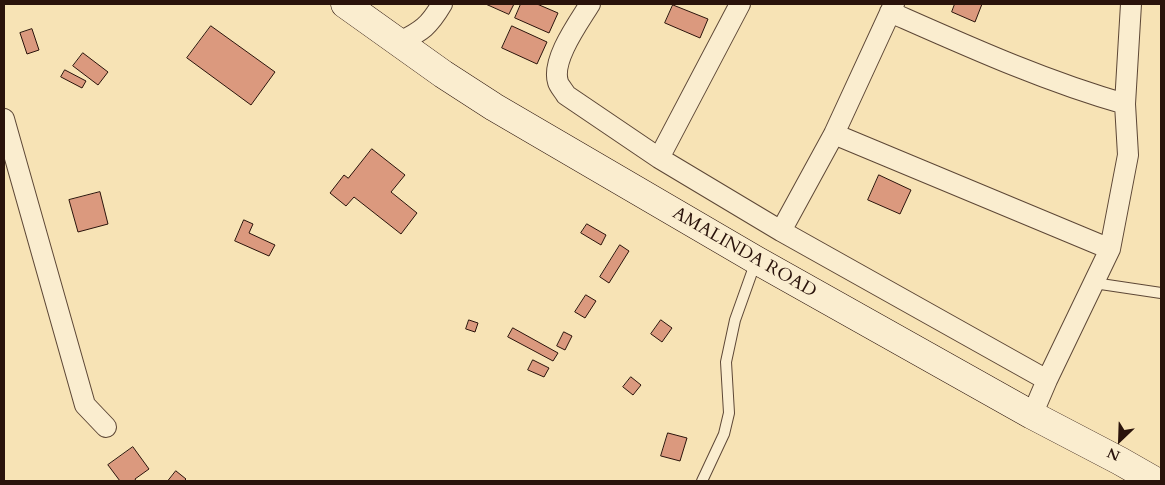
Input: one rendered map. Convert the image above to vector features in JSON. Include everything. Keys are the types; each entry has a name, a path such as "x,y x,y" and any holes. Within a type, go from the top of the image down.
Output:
{"street":[{"name":"AMALINDA ROAD","path":"345,4 443,74 494,107 756,260 1032,415 1156,481"},
{"path":"400,42 419,32 431,22 440,4"},
{"path":"590,4 566,45 557,68 558,82 566,95 659,158 781,231 1047,380"},
{"path":"659,158 740,4"},
{"path":"1032,415 1110,249 1128,155 1125,104 1131,4"},
{"path":"781,231 834,134 892,8 1046,79 1125,104"},
{"path":"4,119 85,405 106,427"},
{"path":"834,134 1110,249"}],"lane":[{"path":"702,481 724,434 729,413 726,362 735,320 756,260"},
{"path":"1094,283 1161,293"}],"building":[{"path":"486,4 514,4 509,14"},
{"path":"521,4 537,4 558,13 549,33 515,18"},
{"path":"955,4 982,4 975,22 952,12"},
{"path":"673,5 708,19 700,38 665,23"},
{"path":"211,26 275,72 251,105 187,58"},
{"path":"512,26 547,42 537,64 502,48"},
{"path":"32,29 39,50 27,54 20,33"},
{"path":"83,53 108,72 98,85 73,66"},
{"path":"65,70 86,81 82,88 61,77"},
{"path":"372,149 405,175 391,192 417,213 401,234 354,197 346,206 330,193 344,175 348,178"},
{"path":"879,175 911,190 900,214 868,200"},
{"path":"100,192 108,224 78,232 69,200"},
{"path":"244,220 253,224 249,233 275,245 269,256 235,241"},
{"path":"587,224 606,235 601,245 581,233"},
{"path":"620,245 629,251 609,283 600,277"},
{"path":"586,295 596,301 585,318 575,312"},
{"path":"469,320 478,323 475,332 466,329"},
{"path":"661,320 672,328 662,342 651,334"},
{"path":"513,328 558,353 553,361 508,337"},
{"path":"564,332 572,336 565,350 557,346"},
{"path":"533,360 549,368 544,377 528,370"},
{"path":"631,377 641,385 633,395 623,387"},
{"path":"668,433 687,438 680,461 661,456"},
{"path":"133,447 149,469 135,479 136,481 120,481 108,465"},
{"path":"176,471 186,479 184,481 168,481"}]}
